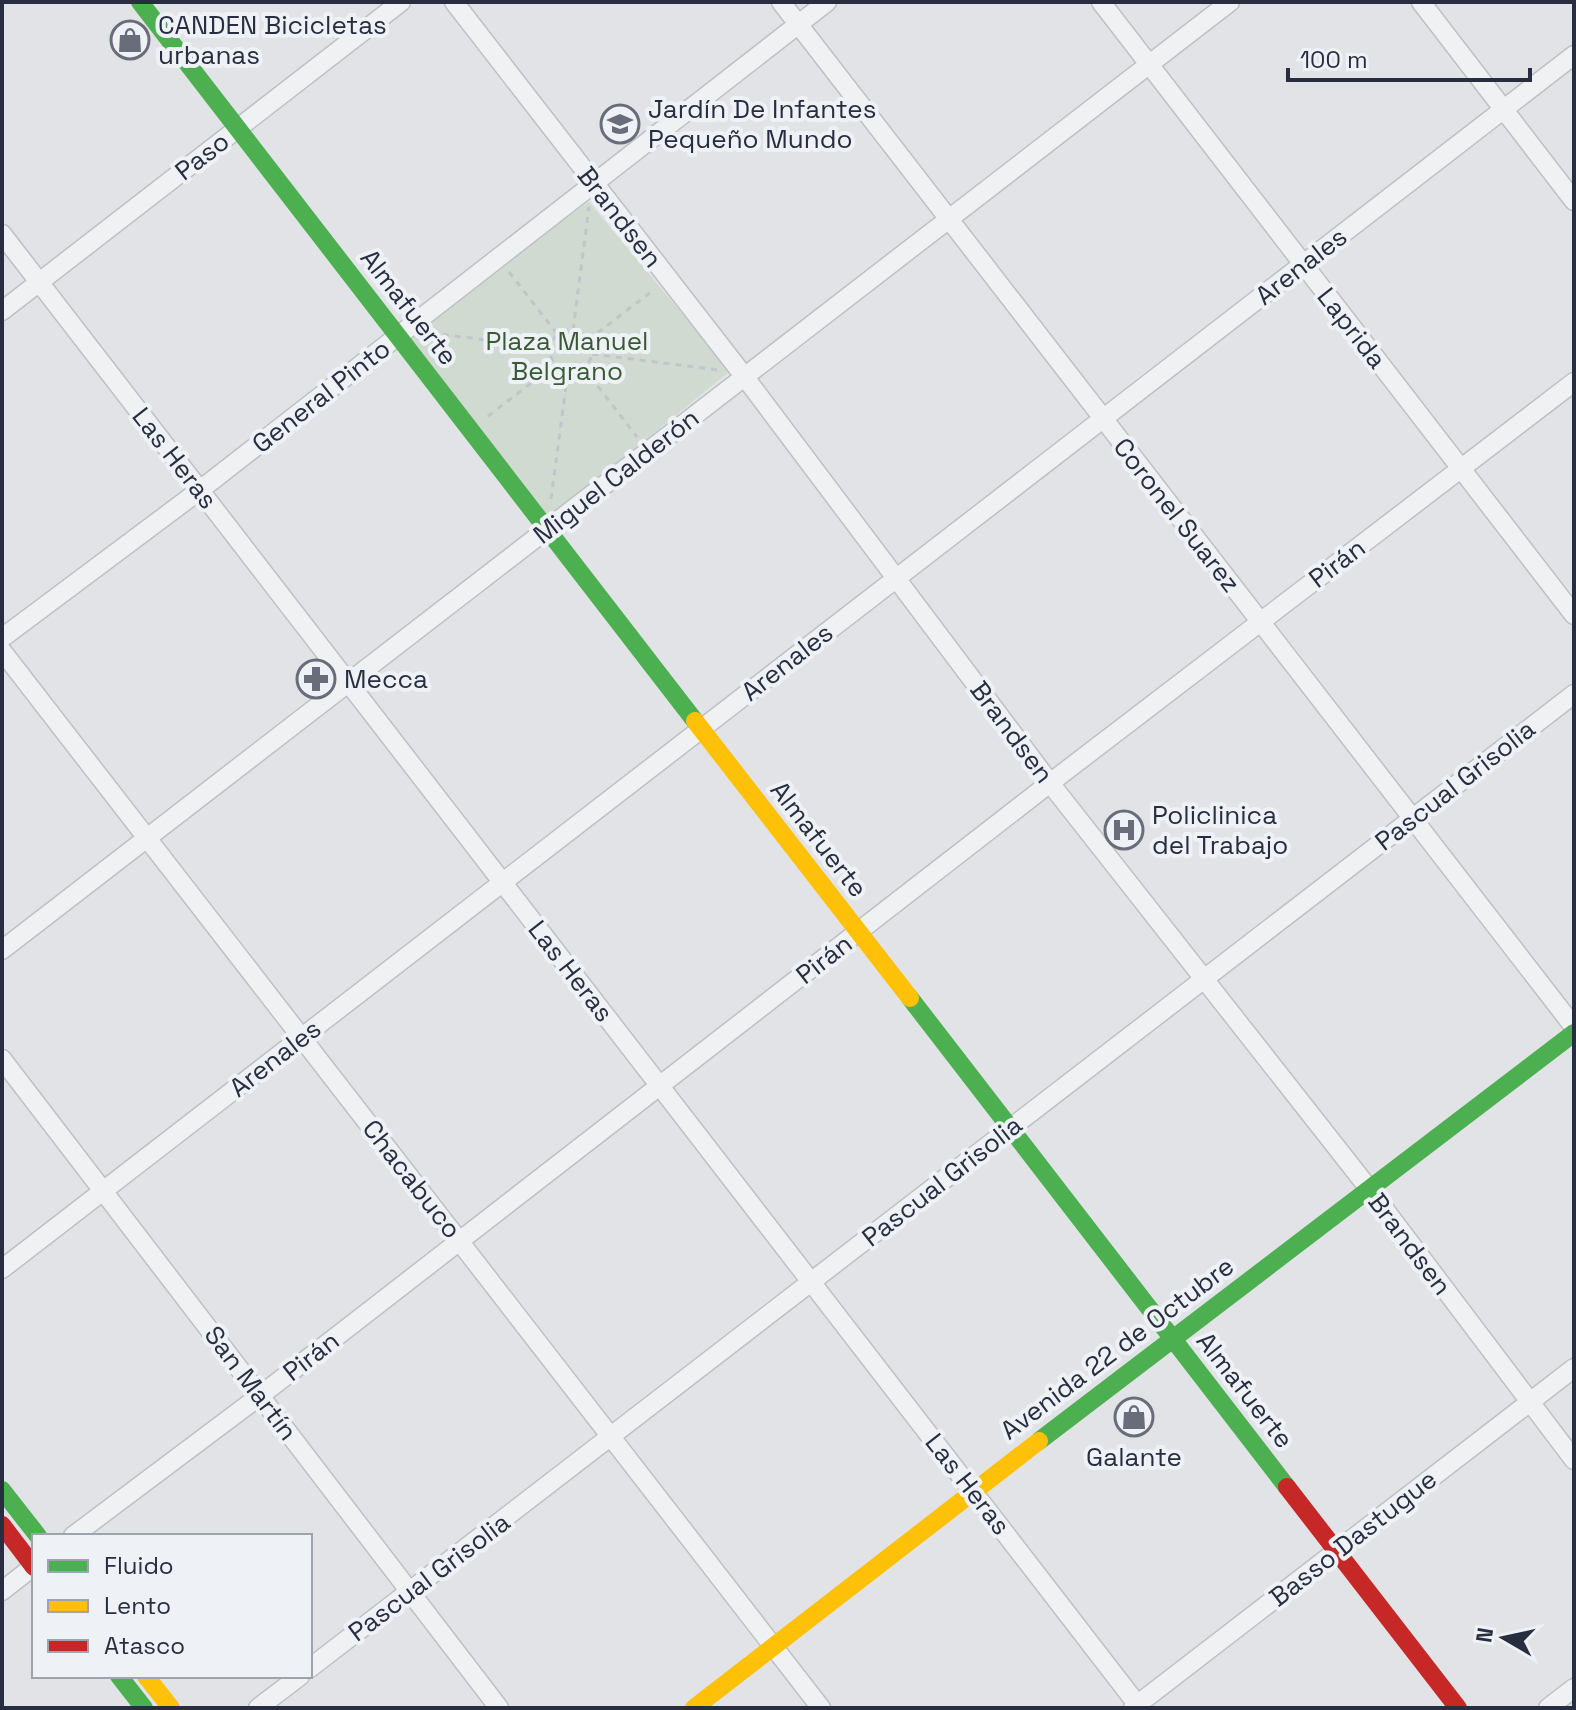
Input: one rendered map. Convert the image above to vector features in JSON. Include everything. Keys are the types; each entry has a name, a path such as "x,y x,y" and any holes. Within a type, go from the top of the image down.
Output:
{"street":[{"name":"Almafuerte","path":"140,2 1458,1708"},
{"name":"Paso","path":"2,311 401,2"},
{"name":"Brandsen","path":"454,2 744,376 1050,783 1370,1190 1574,1460"},
{"name":"Coronel Suarez","path":"781,2 1574,1027"},
{"name":"General Pinto","path":"2,638 200,490 827,2"},
{"name":"Laprida","path":"1101,2 1574,615"},
{"name":"Miguel Calderón","path":"2,950 1230,2"},
{"path":"1421,2 1574,201"},
{"name":"Arenales","path":"2,1269 1574,55"},
{"name":"Las Heras","path":"2,234 1137,1707"},
{"name":"Pirán","path":"76,1534 261,1395 1050,783 1574,382"},
{"name":"Chacabuco","path":"2,651 821,1708"},
{"name":"Pascual Grisolia","path":"312,1666 1574,694"},
{"name":"Avenida 22 de Octubre","path":"694,1708 1172,1338 1574,1033"},
{"name":"San Martín","path":"2,1059 499,1708"},
{"name":"Basso Dastugue","path":"1137,1707 1574,1368"},
{"path":"2,1490 36,1534"},
{"path":"2,1525 32,1564"},
{"path":"2,1591 32,1568"},
{"path":"121,1678 144,1708"},
{"path":"148,1678 171,1708"},
{"path":"258,1708 297,1678"},
{"path":"1548,1708 1574,1688"}],"path":[{"path":"573,330 590,204"},
{"path":"507,270 558,335"},
{"path":"588,340 665,282"},
{"path":"573,330 558,335 550,348 555,364 568,371 583,367 592,354"},
{"path":"573,330 588,340 592,354"},
{"path":"421,332 550,348"},
{"path":"592,354 719,370"},
{"path":"478,423 555,364"},
{"path":"583,367 642,443"},
{"path":"551,498 568,371"}],"green space":[{"name":"Plaza Manuel Belgrano","path":"589,202 730,371 549,518 401,330"}],"traffic: fast":[{"path":"140,2 695,721"},
{"path":"910,998 1287,1487"},
{"path":"1039,1441 1574,1033"},
{"path":"2,1490 36,1534"},
{"path":"121,1678 144,1708"}],"traffic: slow":[{"path":"695,721 910,998"},
{"path":"694,1708 1039,1441"},
{"path":"148,1678 171,1708"}],"traffic: jam":[{"path":"1287,1487 1458,1708"},
{"path":"2,1525 32,1564"}],"place":[{"name":"CANDEN Bicicletas urbanas","path":"130,40"},
{"name":"Jardín De Infantes Pequeño Mundo","path":"620,124"},
{"name":"Mecca","path":"316,679"},
{"name":"Policlinica del Trabajo","path":"1124,830"},
{"name":"Galante","path":"1134,1417"}]}
